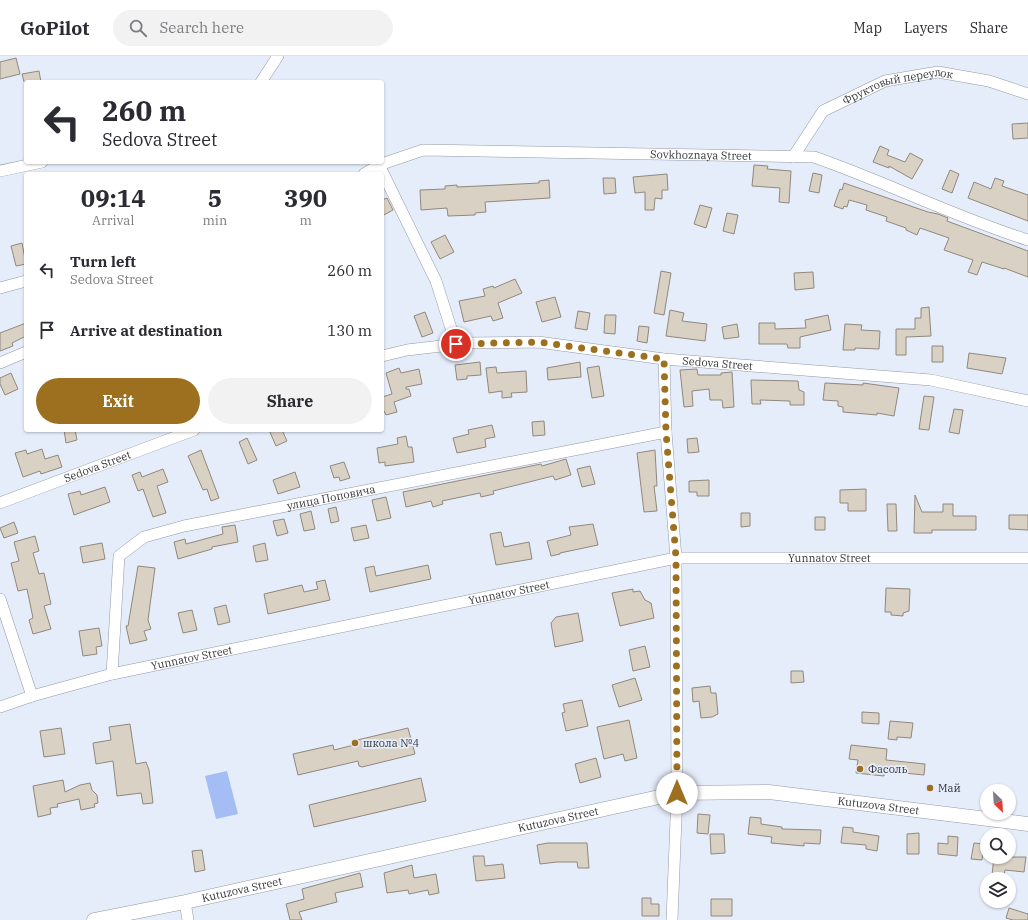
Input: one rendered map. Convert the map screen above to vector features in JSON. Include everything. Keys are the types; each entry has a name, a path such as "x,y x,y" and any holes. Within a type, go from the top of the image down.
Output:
{"main road":[{"name":"Kutuzova Street","path":"94,920 185,902 677,793 769,792 1028,824"}],"street":[{"path":"262,80 278,56"},
{"name":"Фруктовый переулок","path":"793,157 823,111 885,81 938,72 989,82 1028,94"},
{"name":"Sovkhoznaya Street","path":"384,163 423,150 814,157 858,172 925,201 1028,240"},
{"path":"0,171 33,164"},
{"name":"Sovkhoznaya Street","path":"367,172 381,164"},
{"path":"378,165 382,172"},
{"path":"384,177 436,281 456,344"},
{"path":"0,288 24,282"},
{"name":"Sedova Street","path":"384,356 407,350 456,344 538,342 664,359 931,380 1028,401"},
{"path":"0,363 24,353"},
{"path":"664,359 666,432 676,558 677,793 672,920"},
{"name":"Sedova Street","path":"0,503 189,432"},
{"name":"улица Поповича","path":"112,674 119,556 144,537 192,525 666,432"},
{"name":"Yunnatov Street","path":"0,707 32,696 112,674 676,558 1028,558"},
{"path":"0,599 32,696"},
{"path":"185,902 188,920"}],"shaded area":[{"path":"227,771 238,814 216,819 205,776"}],"building":[{"path":"16,58 20,74 0,79 0,62"},
{"path":"39,71 41,80 24,80 24,82 22,74"},
{"path":"1028,123 1028,138 1013,139 1012,124"},
{"path":"880,146 889,150 887,155 905,162 910,153 923,160 912,179 889,166 889,168 873,162"},
{"path":"754,165 768,166 767,169 791,171 789,203 779,202 780,188 752,186"},
{"path":"950,170 959,174 952,193 942,189"},
{"path":"813,173 822,175 819,193 809,191"},
{"path":"667,174 668,190 662,190 662,199 655,198 654,210 645,210 645,192 635,193 633,177"},
{"path":"603,178 615,178 616,193 604,194"},
{"path":"995,178 1004,181 1002,186 1028,195 1028,221 968,198 974,182 991,189"},
{"path":"549,180 550,198 485,202 486,212 475,213 475,215 448,216 447,208 421,210 420,190 445,189 445,186 457,185 457,187 539,183 539,181"},
{"path":"844,183 928,212 938,214 948,218 947,221 1028,251 1028,277 982,262 977,275 968,272 973,260 944,250 949,238 920,228 917,235 906,230 906,228 886,221 887,217 866,210 867,205 849,200 847,207 844,206 843,209 834,206 840,189 842,190"},
{"path":"387,198 393,210 384,215 384,199"},
{"path":"700,205 712,208 706,228 694,224"},
{"path":"727,213 738,215 734,234 723,231"},
{"path":"445,235 454,252 440,259 431,242"},
{"path":"22,243 24,264 16,266 11,246"},
{"path":"661,271 671,273 664,315 654,313"},
{"path":"813,272 814,288 795,290 794,273"},
{"path":"515,279 522,293 498,303 503,318 493,321 491,316 464,322 459,301 485,296 483,289 493,286 494,288"},
{"path":"555,297 561,317 542,322 536,302"},
{"path":"929,307 931,336 906,337 906,355 896,355 896,329 915,329 915,318 921,318 921,308"},
{"path":"670,310 684,313 682,321 707,324 705,341 666,336"},
{"path":"578,311 590,313 587,330 575,328"},
{"path":"425,312 433,333 422,337 414,316"},
{"path":"605,315 616,315 615,334 604,333"},
{"path":"828,315 831,330 800,337 800,348 788,348 787,344 759,344 759,323 775,323 775,329 806,328 805,320"},
{"path":"24,324 24,337 12,343 13,346 0,351 0,333"},
{"path":"737,324 739,337 724,339 722,327"},
{"path":"845,324 862,325 861,330 880,331 879,349 855,348 855,350 843,350"},
{"path":"639,326 649,327 647,343 637,341"},
{"path":"932,346 943,346 943,362 932,362"},
{"path":"969,353 1006,358 1002,374 967,368"},
{"path":"480,362 481,375 467,376 467,379 457,380 455,365"},
{"path":"580,362 581,377 548,380 547,368"},
{"path":"599,366 604,396 592,398 587,368"},
{"path":"496,367 497,373 526,371 527,392 511,393 512,397 502,398 502,391 489,393 486,368"},
{"path":"399,368 401,373 419,369 422,384 406,387 406,389 409,389 411,396 394,402 397,412 386,415 384,411 384,396 392,394 386,373"},
{"path":"697,369 698,375 721,375 721,373 732,372 734,407 723,408 722,400 710,400 709,389 692,391 693,406 684,407 680,370"},
{"path":"11,373 18,389 5,395 0,384 0,378"},
{"path":"751,380 798,381 799,390 804,392 804,405 790,405 790,401 760,400 761,404 752,404"},
{"path":"825,383 863,385 863,383 899,388 894,416 877,413 877,415 843,412 843,407 838,406 838,401 823,400"},
{"path":"924,396 934,397 929,430 919,429"},
{"path":"954,409 963,410 959,434 949,432"},
{"path":"544,421 545,435 533,436 532,422"},
{"path":"492,425 495,437 485,439 486,447 457,453 453,438 469,434 468,430"},
{"path":"64,432 75,432 77,440 66,443"},
{"path":"270,432 283,432 287,441 276,446"},
{"path":"406,436 408,447 412,447 414,462 385,466 385,462 379,463 377,448 398,444 397,438"},
{"path":"247,438 257,460 248,464 239,442"},
{"path":"697,438 699,452 688,453 687,439"},
{"path":"42,449 45,459 58,455 62,467 41,474 40,471 23,477 15,453 26,450 27,454"},
{"path":"201,450 219,498 211,501 207,489 203,490 188,456"},
{"path":"655,450 657,486 654,486 657,511 644,512 637,453"},
{"path":"566,459 571,475 555,480 553,476 493,491 494,494 481,497 480,493 442,501 443,504 433,507 431,501 406,507 403,492 541,464 542,466"},
{"path":"344,462 350,478 340,481 339,477 334,478 330,466"},
{"path":"590,466 595,484 582,487 577,469"},
{"path":"163,469 168,482 157,486 166,513 153,517 143,489 138,491 132,475 140,472 142,477"},
{"path":"295,472 300,487 278,494 273,480"},
{"path":"709,480 709,496 697,496 697,492 689,492 689,481"},
{"path":"105,487 110,502 74,515 68,494 80,491 81,495"},
{"path":"866,489 866,511 848,511 848,503 840,503 840,490"},
{"path":"915,495 922,512 943,512 943,504 953,504 953,516 976,516 976,530 932,530 932,533 914,533"},
{"path":"386,497 391,518 377,521 372,500"},
{"path":"887,504 896,504 897,531 888,531"},
{"path":"336,507 339,521 331,523 328,509"},
{"path":"311,511 315,529 304,531 300,514"},
{"path":"741,513 750,513 750,526 741,527"},
{"path":"1009,515 1028,515 1028,530 1009,529"},
{"path":"815,517 825,517 825,530 815,530"},
{"path":"284,519 288,533 277,536 273,521"},
{"path":"14,522 18,533 4,538 0,528"},
{"path":"593,524 598,545 551,556 547,541 571,535 569,527"},
{"path":"235,525 238,542 212,547 212,549 178,559 174,542 185,539 186,544 223,534 222,527"},
{"path":"366,525 369,538 354,541 351,528"},
{"path":"501,532 504,547 529,542 532,559 496,565 490,534"},
{"path":"35,536 39,551 33,553 39,574 44,573 51,604 44,606 51,629 33,634 29,620 33,618 27,589 18,591 11,563 19,561 14,542"},
{"path":"102,543 105,559 83,563 80,547"},
{"path":"265,543 268,560 256,562 253,546"},
{"path":"428,565 431,579 370,592 365,568 374,566 376,576"},
{"path":"138,566 155,568 148,620 151,629 144,631 147,640 130,644 126,626 128,626"},
{"path":"325,580 330,600 268,614 264,594 302,585 304,592 318,589 316,582"},
{"path":"886,588 910,589 909,611 903,613 903,616 891,615 891,612 885,612"},
{"path":"633,589 633,592 640,591 645,600 651,603 654,618 620,626 612,593"},
{"path":"226,605 230,622 218,625 214,608"},
{"path":"192,610 197,630 183,633 178,613"},
{"path":"578,613 583,641 555,647 551,623 556,617"},
{"path":"99,628 102,646 96,647 97,654 83,656 79,631"},
{"path":"645,646 650,667 633,671 629,650"},
{"path":"791,671 803,671 804,682 791,683"},
{"path":"635,678 642,700 619,707 612,685"},
{"path":"710,686 711,693 716,693 718,714 712,717 701,718 699,701 693,702 692,688"},
{"path":"582,700 588,726 566,731 562,713 565,712 563,704"},
{"path":"862,712 879,713 879,724 862,723"},
{"path":"629,720 637,758 625,761 623,754 604,759 597,727"},
{"path":"890,721 913,723 911,738 897,737 897,740 888,739"},
{"path":"130,724 136,764 146,762 149,770 153,803 143,804 141,793 117,796 113,761 96,764 93,743 111,740 109,727"},
{"path":"61,728 65,754 44,757 40,731"},
{"path":"408,728 415,754 362,767 359,766 358,761 298,775 293,754 333,745 334,750 354,745 353,741"},
{"path":"851,745 887,749 886,760 925,764 924,775 884,771 884,776 856,773 858,760 849,759"},
{"path":"596,758 601,777 580,783 575,764"},
{"path":"421,778 426,801 314,827 309,805"},
{"path":"63,780 65,792 80,785 90,783 92,790 97,795 98,803 94,804 95,807 81,810 79,799 57,804 58,807 50,808 51,814 38,817 33,786"},
{"path":"698,814 710,815 708,834 697,833"},
{"path":"750,817 761,818 761,824 782,827 782,829 821,830 820,844 804,843 804,846 771,843 772,837 748,834"},
{"path":"843,827 853,828 853,832 879,836 877,851 866,849 866,845 841,843"},
{"path":"919,833 919,854 907,854 907,834"},
{"path":"710,834 724,834 725,853 711,854"},
{"path":"948,836 958,837 957,856 938,854 938,843 948,844"},
{"path":"548,843 587,843 589,868 578,868 577,862 540,864 537,845"},
{"path":"974,843 980,844 980,860 971,859"},
{"path":"202,850 205,870 195,872 192,851"},
{"path":"473,856 484,856 485,866 503,864 505,878 476,881"},
{"path":"1016,857 1026,857 1024,872 1005,870 1005,872 992,872 993,864 1016,864"},
{"path":"412,865 414,878 436,874 439,893 429,895 428,890 409,894 408,890 387,893 384,873"},
{"path":"360,873 363,887 335,893 337,902 299,912 302,920 290,920 286,904 304,899 302,889"},
{"path":"642,898 651,898 651,904 659,904 659,916 642,916"},
{"path":"711,899 732,899 732,916 711,916"},
{"path":"1009,908 1028,914 1028,920 1013,920 1006,918"}],"place":[{"name":"школа №4","path":"355,743"},
{"name":"Фасоль","path":"860,769"},
{"name":"Май","path":"930,788"}],"route":[{"path":"456,344 538,342 664,359 666,432 676,558 677,793"}]}
